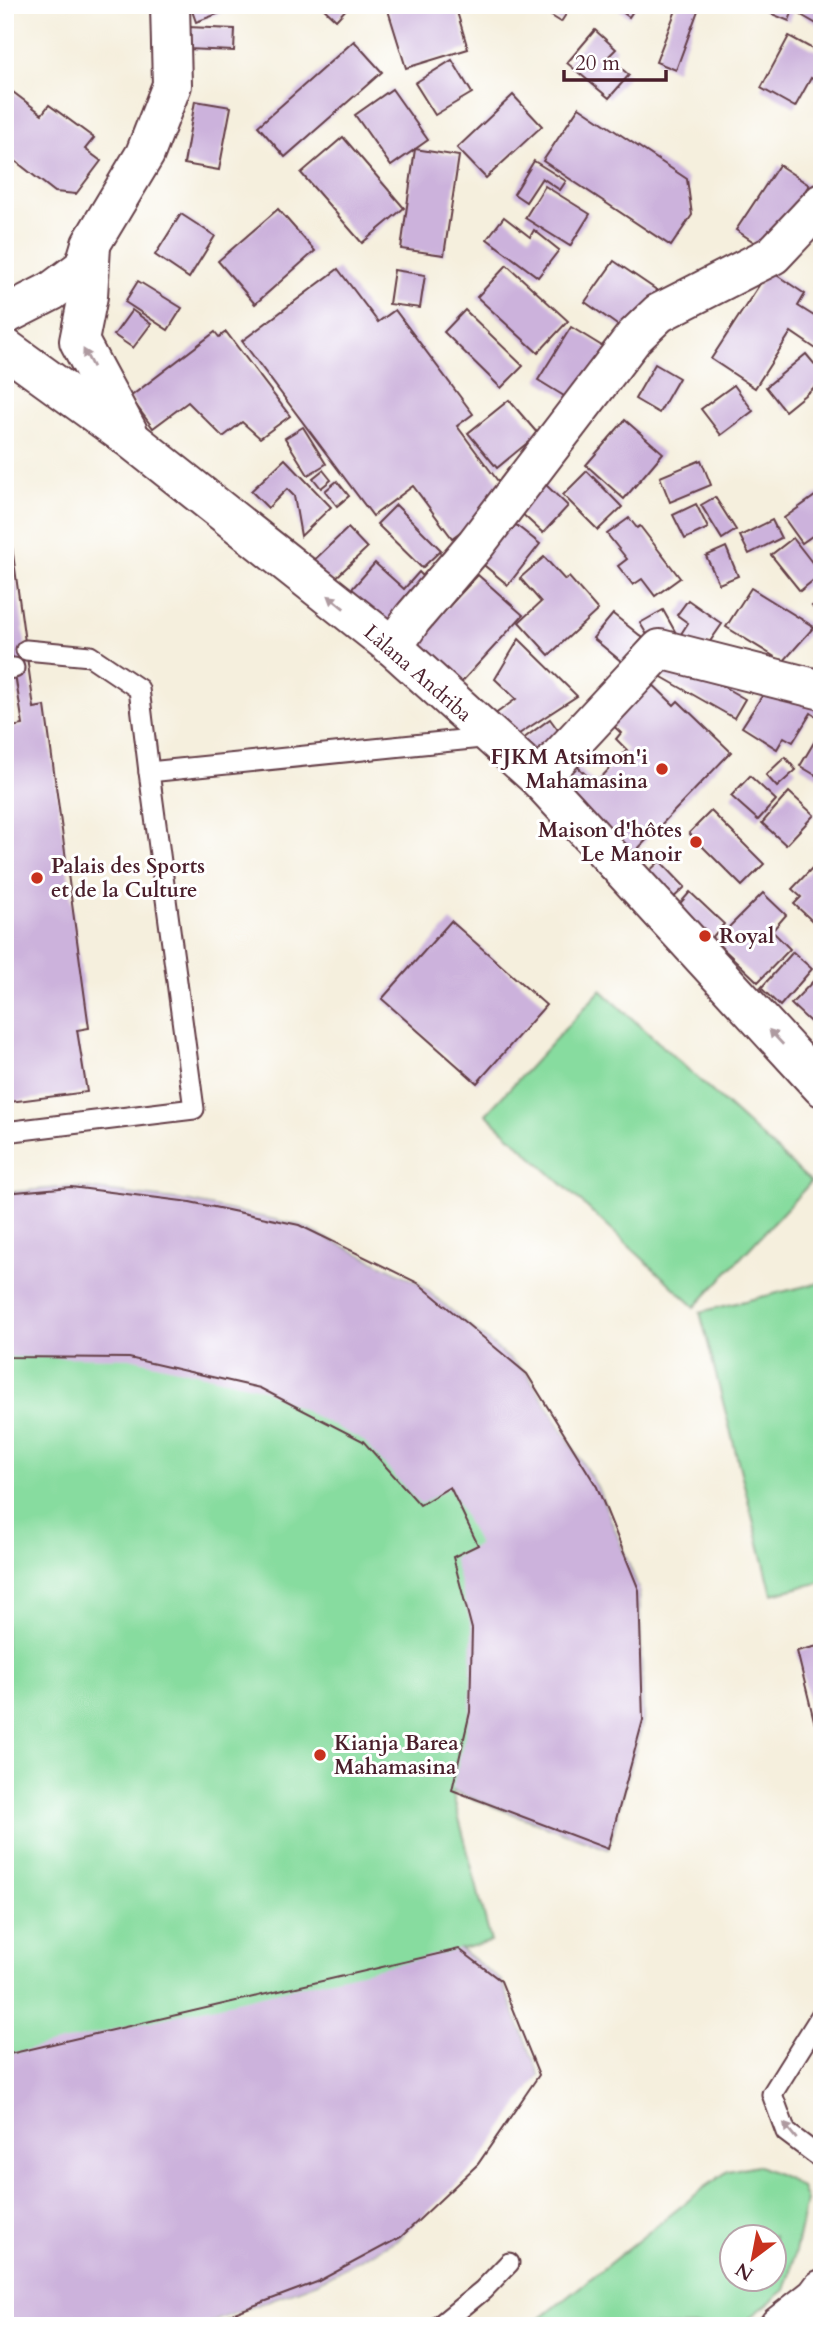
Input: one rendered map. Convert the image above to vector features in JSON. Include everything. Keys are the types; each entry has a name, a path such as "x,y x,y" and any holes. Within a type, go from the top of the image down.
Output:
{"street":[{"path":"5,315 52,291 84,267 91,244 145,154 172,85 170,5"},
{"path":"393,647 412,619 476,544 634,337 659,313 773,255 822,203"},
{"path":"91,244 88,296 79,341 132,440"},
{"name":"Làlana Andriba","path":"5,348 132,440 393,647 539,779 822,1087"},
{"path":"539,779 660,649 822,690"},
{"path":"779,2326 820,2295"}],"lane":[{"path":"5,1132 194,1109 139,689 90,656 26,650"},
{"path":"149,772 492,737"},
{"path":"822,2014 772,2094 786,2132 822,2158"},
{"path":"439,2326 483,2290 509,2263"}],"green space":[{"path":"601,990 811,1182 695,1307 486,1114"},
{"name":"Kianja Barea Mahamasina","path":"71,1187 190,1202 299,1225 418,1283 527,1374 597,1487 639,1590 643,1720 608,1849 452,1791 491,1942 460,1949 501,1981 539,2075 401,2237 317,2282 213,2321 5,2326 5,1193"},
{"path":"822,1282 822,1582 772,1594 700,1312"},
{"path":"757,2165 789,2179 801,2188 806,2201 788,2281 788,2222 718,2222 718,2292 782,2292 740,2326 531,2326 728,2171"}],"building":[{"path":"190,5 239,5 239,6 196,22"},
{"path":"320,5 350,5 336,20"},
{"path":"455,5 468,49 406,68 387,7"},
{"path":"534,5 572,5 561,22"},
{"path":"613,5 637,5 629,17"},
{"path":"678,5 700,5 676,70 656,62"},
{"path":"750,5 795,5 789,21"},
{"path":"807,5 822,5 822,27 801,15"},
{"path":"187,27 235,29 234,51 187,49"},
{"path":"595,30 616,49 608,57 629,75 609,98 567,63"},
{"path":"789,36 822,54 822,85 811,78 795,107 761,88"},
{"path":"354,41 382,72 285,157 258,126"},
{"path":"452,60 472,93 435,115 415,83"},
{"path":"5,86 42,114 49,105 94,138 85,149 101,161 76,194 55,192 5,153"},
{"path":"392,89 428,140 391,166 355,115"},
{"path":"513,95 542,126 486,178 457,148"},
{"path":"195,101 231,107 219,170 184,164"},
{"path":"579,107 687,179 692,215 671,246 543,161"},
{"path":"343,137 404,208 362,243 301,173"},
{"path":"415,149 459,156 444,255 401,249"},
{"path":"534,161 566,181 560,190 542,178 526,202 514,194"},
{"path":"779,165 809,185 766,250 736,230"},
{"path":"545,186 590,214 570,246 525,218"},
{"path":"278,209 315,251 255,304 218,261"},
{"path":"181,214 215,236 189,278 155,255"},
{"path":"504,217 530,237 534,230 559,250 538,277 487,239"},
{"path":"614,261 661,293 627,332 585,302"},
{"path":"507,265 568,321 538,353 477,297"},
{"path":"338,269 378,322 395,310 473,414 457,426 509,496 452,538 413,486 373,516 242,341"},
{"path":"394,270 425,275 420,308 389,304"},
{"path":"769,270 805,294 798,306 822,321 822,347 819,351 791,332 755,388 711,359"},
{"path":"138,281 182,308 168,330 125,302"},
{"path":"132,310 151,324 133,348 114,335"},
{"path":"465,310 523,366 501,388 444,332"},
{"path":"571,327 610,351 569,399 538,380"},
{"path":"215,332 219,337 226,332 290,416 260,438 242,422 223,437 188,402 153,428 130,397"},
{"path":"806,354 822,373 822,381 785,411 766,387"},
{"path":"655,364 679,378 659,413 635,399"},
{"path":"734,385 753,411 721,435 701,409"},
{"path":"509,400 538,434 497,468 468,433"},
{"path":"625,420 663,453 624,499 586,465"},
{"path":"303,427 326,464 308,475 285,438"},
{"path":"285,459 331,507 301,536 294,496 287,489 268,508 251,491"},
{"path":"701,460 711,485 670,502 660,477"},
{"path":"323,470 331,480 321,488 313,478"},
{"path":"587,471 622,507 598,530 563,495"},
{"path":"337,481 349,496 337,506 325,491"},
{"path":"544,483 568,506 543,533 519,511"},
{"path":"822,491 822,529 802,543 784,518"},
{"path":"715,497 736,530 722,539 701,505"},
{"path":"696,504 708,528 685,539 673,515"},
{"path":"396,505 441,550 422,568 377,524"},
{"name":"Palais des Sports et de la Culture","path":"7,510 34,708 45,706 89,1028 77,1030 87,1092 10,1102 5,1098 5,728 23,725 5,611"},
{"path":"629,518 637,528 640,526 680,578 655,596 642,579 633,585 618,566 627,559 607,534"},
{"path":"772,520 781,538 749,554 740,536"},
{"path":"511,521 540,544 508,585 479,561"},
{"path":"348,528 367,548 327,586 308,566"},
{"path":"793,538 821,574 800,591 771,555"},
{"path":"726,547 738,576 719,584 706,556"},
{"path":"544,557 565,580 569,577 598,610 549,655 519,622 541,602 520,578"},
{"path":"375,563 404,589 419,572 429,582 380,635 342,600"},
{"path":"478,575 523,615 457,687 412,646"},
{"path":"751,588 814,627 783,662 726,627"},
{"path":"822,599 822,619 812,606"},
{"path":"688,600 722,624 702,653 679,637 688,623 677,615"},
{"path":"663,610 677,635 655,648 640,623"},
{"path":"613,614 643,638 622,662 593,638"},
{"path":"519,639 577,696 502,745 483,723 516,699 495,679"},
{"path":"671,657 745,699 734,718 660,676"},
{"name":"FJKM Atsimon'i Mahamasina","path":"642,674 674,705 678,701 731,752 630,857 550,780 570,759 595,784 627,750 616,739 621,733 602,715"},
{"path":"768,687 822,700 822,711 818,718 811,713 793,742 784,737 777,749 742,727"},
{"path":"550,719 568,744 538,767 519,742"},
{"path":"822,729 822,779 800,766"},
{"path":"785,757 796,770 777,787 766,775"},
{"path":"750,776 776,800 758,820 731,796"},
{"path":"789,792 814,815 786,845 762,823"},
{"path":"711,811 764,864 742,886 689,833"},
{"path":"660,861 685,887 669,902 645,875"},
{"path":"814,866 822,874 822,930 794,904 801,897 792,889"},
{"path":"690,892 724,924 710,940 676,908"},
{"path":"763,893 786,915 772,931 790,949 758,982 715,941"},
{"path":"451,921 546,1005 477,1083 382,999"},
{"path":"793,952 812,969 780,1006 761,988"},
{"path":"822,972 822,1033 791,1004"},
{"path":"71,1187 190,1202 299,1225 418,1283 527,1374 597,1487 639,1590 643,1720 608,1849 452,1790 470,1712 472,1629 453,1557 478,1545 450,1487 420,1505 363,1441 260,1388 129,1358 5,1357 5,1193"},
{"path":"822,1645 822,1749 821,1749 797,1651"},
{"path":"459,1949 501,1981 539,2075 478,2164 401,2237 317,2282 213,2321 186,2326 5,2326 5,2055"}],"place":[{"name":"FJKM Atsimon'i Mahamasina","path":"662,769"},
{"name":"Maison d'hôtes Le Manoir","path":"696,842"},
{"name":"Palais des Sports et de la Culture","path":"37,878"},
{"name":"Royal","path":"705,936"},
{"name":"Kianja Barea Mahamasina","path":"320,1755"}]}
